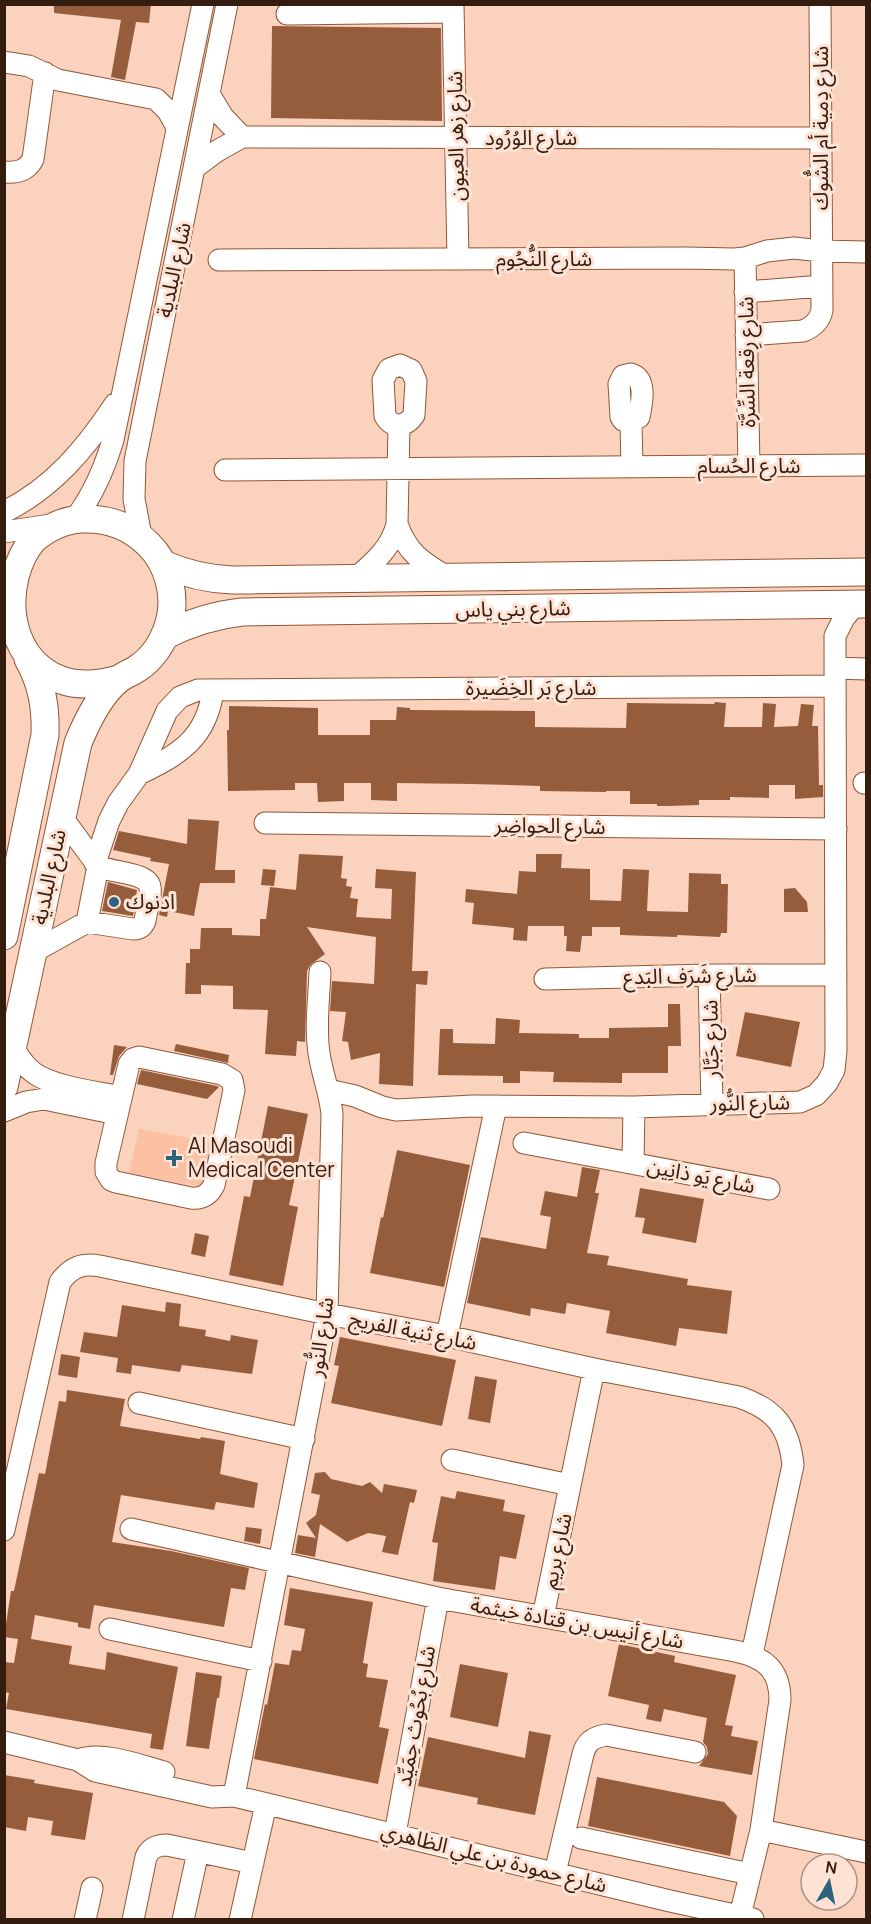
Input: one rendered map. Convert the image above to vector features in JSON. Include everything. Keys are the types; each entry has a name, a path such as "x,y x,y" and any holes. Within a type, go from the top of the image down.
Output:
{"main road":[{"path":"92,519 110,521 141,536 163,564 170,582 172,603 170,622 151,657 136,670 119,679 100,684 80,684 61,680 28,659 8,631 5,597 16,560 28,544 43,532 68,521 92,519"},
{"name":"شارع بني ياس","path":"163,564 190,574 218,580 867,572"},
{"name":"شارع بني ياس","path":"164,636 210,617 242,612 861,604"},
{"name":"شارع البلدية","path":"4,936 8,897 26,834 45,735 46,715 43,695 38,676 28,659"},
{"name":"شارع البلدية","path":"4,1087 73,761 85,725 119,679"}],"street":[{"name":"شارع البلدية","path":"68,521 86,504 104,469 113,440 203,4"},
{"name":"شارع البلدية","path":"141,536 134,499 135,461 227,4"},
{"name":"شارع دِمية أم الشُّوك","path":"746,335 802,331 808,329 821,316 823,304 820,4"},
{"name":"شارع زهر العيون","path":"288,14 453,8 458,259"},
{"path":"4,62 29,66 58,80 156,99 172,93 186,82"},
{"path":"4,172 22,171 31,164 45,73"},
{"path":"209,94 223,117 242,137"},
{"path":"156,99 168,111 177,127"},
{"name":"شارع الوُرُود","path":"194,168 217,151 242,137 820,138"},
{"name":"شارع النُّجُوم","path":"219,260 701,258 724,260 745,258 780,248 867,252"},
{"name":"شارع رِقعة السِّرَّة","path":"745,258 749,466"},
{"path":"745,292 822,286"},
{"path":"4,512 31,496 66,468 94,437 122,394"},
{"path":"631,422 632,467"},
{"path":"355,579 381,555 392,540 397,524 399,426"},
{"name":"شارع الحُسام","path":"225,470 867,465"},
{"path":"4,532 68,521"},
{"path":"397,524 401,536 416,557 447,577"},
{"path":"806,604 835,636 844,618 861,604"},
{"name":"شارع النُّور","path":"328,1090 355,1096 381,1107 396,1110 496,1106 634,1107 800,1102 816,1095 827,1083 834,1070 836,1051 835,636"},
{"name":"شارع بَر الخِضَيرة","path":"139,774 167,711 189,693 198,690 835,677 867,669"},
{"path":"87,922 97,864 109,821 118,803 139,774 176,755 198,732 220,690"},
{"path":"33,952 87,922 138,929 145,921 150,886 147,880 108,870 97,864 61,816"},
{"name":"شارع الحواضِر","path":"265,823 836,829"},
{"path":"4,856 26,834"},
{"name":"شارع النُّور","path":"234,1796 327,1314 332,1114 319,1054 320,972"},
{"name":"شارع جَبَّار","path":"709,975 712,1104"},
{"name":"شارع شَرَف البَدع","path":"545,979 836,975"},
{"path":"13,1048 26,1066 39,1076 119,1106"},
{"path":"139,1057 222,1074 232,1080 234,1090 214,1185 208,1195 196,1199 111,1180 105,1168 119,1106 129,1064 133,1059 139,1057"},
{"path":"4,1110 26,1102 44,1099 119,1106"},
{"path":"447,1336 496,1106"},
{"name":"شارع يَو ذانِين","path":"633,1163 634,1107"},
{"name":"شارع يَو ذانِين","path":"525,1143 769,1189"},
{"name":"شارع ثنية الفريج","path":"4,1530 56,1293 67,1272 77,1266 89,1264 327,1314 447,1336 594,1369 739,1397 757,1403 772,1414 784,1429 791,1446 793,1465 752,1654"},
{"name":"شارع بريم","path":"543,1617 594,1369"},
{"path":"140,1403 304,1439"},
{"name":"شارع بريم","path":"452,1460 570,1485"},
{"name":"شارع أنيس بن قتادة خيثمة","path":"131,1529 438,1598 752,1654"},
{"name":"شارع بُحُوث حِمَيِّد","path":"395,1834 438,1598"},
{"path":"110,1629 261,1661"},
{"path":"747,1918 750,1874 761,1830 779,1715 780,1686 774,1673 765,1662 752,1654"},
{"path":"555,1873 585,1746 590,1740 606,1735 695,1752"},
{"name":"شارع حمودة بن علي الظاهري","path":"4,1743 78,1760 89,1756 100,1756 215,1784 234,1796 555,1873 668,1910 747,1918"},
{"path":"240,1920 266,1804"},
{"path":"761,1830 867,1852"},
{"path":"581,1838 750,1874"},
{"path":"133,1920 146,1857 152,1849 162,1845 253,1863"},
{"path":"183,1920 198,1852"},
{"path":"85,1920 92,1888"}],"shaded area":[{"name":"Al Masoudi Medical Center","path":"139,1129 218,1143 208,1188 129,1173"}],"building":[{"path":"54,4 151,4 149,23 136,22 125,80 111,77 121,20 54,13"},
{"path":"272,26 441,28 442,121 271,118"},
{"path":"715,702 726,703 724,727 762,727 763,703 776,704 774,727 798,726 801,704 814,705 812,726 818,726 819,785 823,785 823,797 795,799 795,785 769,785 769,798 730,797 730,800 699,800 699,805 668,806 630,804 630,791 540,791 540,786 397,783 397,801 371,800 371,783 344,783 344,801 318,802 317,783 295,783 295,790 228,791 229,706 318,708 318,735 370,735 370,720 396,720 397,707 410,708 410,710 535,711 535,727 626,728 627,703 714,704"},
{"path":"188,819 219,821 215,870 235,870 235,883 200,883 194,916 168,911 167,917 159,915 169,864 113,850 119,831 187,844"},
{"path":"299,854 343,856 341,878 347,879 346,886 352,887 350,898 358,899 356,917 391,919 392,889 375,888 376,869 416,872 412,971 428,971 427,985 416,984 413,1086 379,1084 380,1053 351,1060 348,1042 342,1041 346,1012 330,1011 332,981 374,984 376,937 307,927 325,954 310,965 307,971 305,1042 297,1041 296,1056 265,1054 268,1010 233,1009 233,986 201,985 201,994 185,994 186,963 190,963 190,949 200,949 201,928 232,928 232,935 260,936 260,919 266,919 270,887 296,890"},
{"path":"536,854 562,854 561,868 590,869 590,900 621,901 623,869 649,870 647,911 688,912 689,873 721,874 721,884 728,884 727,933 721,933 720,937 620,935 620,927 592,927 592,936 582,936 580,952 566,951 567,936 564,936 564,926 528,926 527,941 513,940 514,928 472,924 474,903 465,902 466,889 517,894 519,871 536,872"},
{"path":"263,869 276,870 274,886 261,885"},
{"path":"108,882 137,890 133,916 102,911"},
{"path":"795,888 807,902 808,912 784,912 784,889"},
{"path":"668,1004 680,1004 681,1046 668,1046 668,1073 622,1073 622,1083 553,1082 554,1072 520,1071 520,1083 503,1083 503,1076 438,1075 440,1029 453,1029 453,1043 495,1044 496,1018 520,1020 519,1033 579,1034 579,1038 609,1038 609,1028 668,1027"},
{"path":"745,1012 800,1022 791,1067 736,1056"},
{"path":"176,1044 229,1055 228,1063 174,1051"},
{"path":"114,1045 127,1047 119,1056 113,1075 110,1075"},
{"path":"141,1070 219,1087 207,1099 137,1084"},
{"path":"268,1106 308,1114 289,1205 298,1207 283,1286 229,1275 244,1196 250,1197"},
{"path":"397,1150 470,1165 444,1287 370,1273"},
{"path":"582,1167 600,1170 595,1193 599,1193 587,1253 609,1256 607,1265 688,1279 687,1285 732,1291 727,1334 679,1328 676,1346 606,1333 610,1311 567,1303 565,1314 531,1308 530,1316 467,1303 481,1237 546,1249 551,1217 540,1215 545,1191 577,1197"},
{"path":"640,1188 704,1199 696,1243 642,1233 645,1218 635,1217"},
{"path":"195,1233 209,1236 205,1257 191,1254"},
{"path":"166,1302 181,1304 179,1326 206,1330 205,1336 230,1341 231,1335 258,1340 252,1374 182,1365 180,1372 132,1365 131,1374 116,1372 118,1358 80,1352 84,1332 117,1337 122,1305 165,1312"},
{"path":"340,1337 456,1360 442,1426 331,1403 339,1366 334,1365"},
{"path":"61,1354 80,1357 77,1378 58,1375"},
{"path":"475,1376 497,1380 490,1423 468,1419"},
{"path":"67,1390 125,1399 120,1426 225,1441 220,1474 258,1483 254,1508 216,1502 214,1510 121,1495 112,1542 171,1551 249,1568 245,1590 231,1588 224,1627 94,1605 90,1629 78,1627 78,1623 35,1615 31,1639 72,1646 69,1664 105,1670 107,1652 178,1667 163,1750 150,1748 152,1734 6,1709 9,1693 4,1692 4,1662 14,1663 18,1639 4,1637 11,1591 14,1591 39,1473 45,1474 59,1401 66,1402"},
{"path":"325,1472 331,1479 362,1486 370,1482 382,1493 384,1484 417,1490 414,1503 410,1502 398,1555 382,1552 386,1536 368,1533 347,1542 320,1524 315,1557 295,1553 298,1535 316,1538 306,1523 316,1515 320,1495 311,1493 315,1473"},
{"path":"457,1491 505,1500 503,1511 525,1515 516,1559 500,1556 495,1590 433,1581 438,1543 432,1542 441,1496 455,1499"},
{"path":"246,1527 262,1529 260,1544 244,1541"},
{"path":"290,1588 373,1602 363,1663 368,1664 366,1677 388,1680 379,1727 389,1729 378,1784 254,1759 275,1663 289,1665 292,1650 301,1651 305,1629 284,1625"},
{"path":"619,1644 675,1656 674,1662 736,1675 725,1725 733,1726 731,1736 758,1741 752,1775 699,1766 708,1754 703,1742 707,1718 664,1709 661,1722 646,1719 649,1705 608,1696"},
{"path":"460,1664 508,1673 498,1727 450,1717"},
{"path":"196,1672 222,1676 209,1749 186,1746"},
{"path":"529,1731 551,1735 535,1815 477,1804 478,1798 418,1786 428,1737 525,1758"},
{"path":"4,1775 35,1780 34,1783 93,1793 85,1840 51,1835 53,1821 28,1817 26,1831 4,1827"},
{"path":"597,1777 724,1802 737,1816 730,1856 588,1826"}],"place":[{"name":"ادنوك","path":"114,902"},
{"name":"Al Masoudi Medical Center","path":"174,1158"}]}
